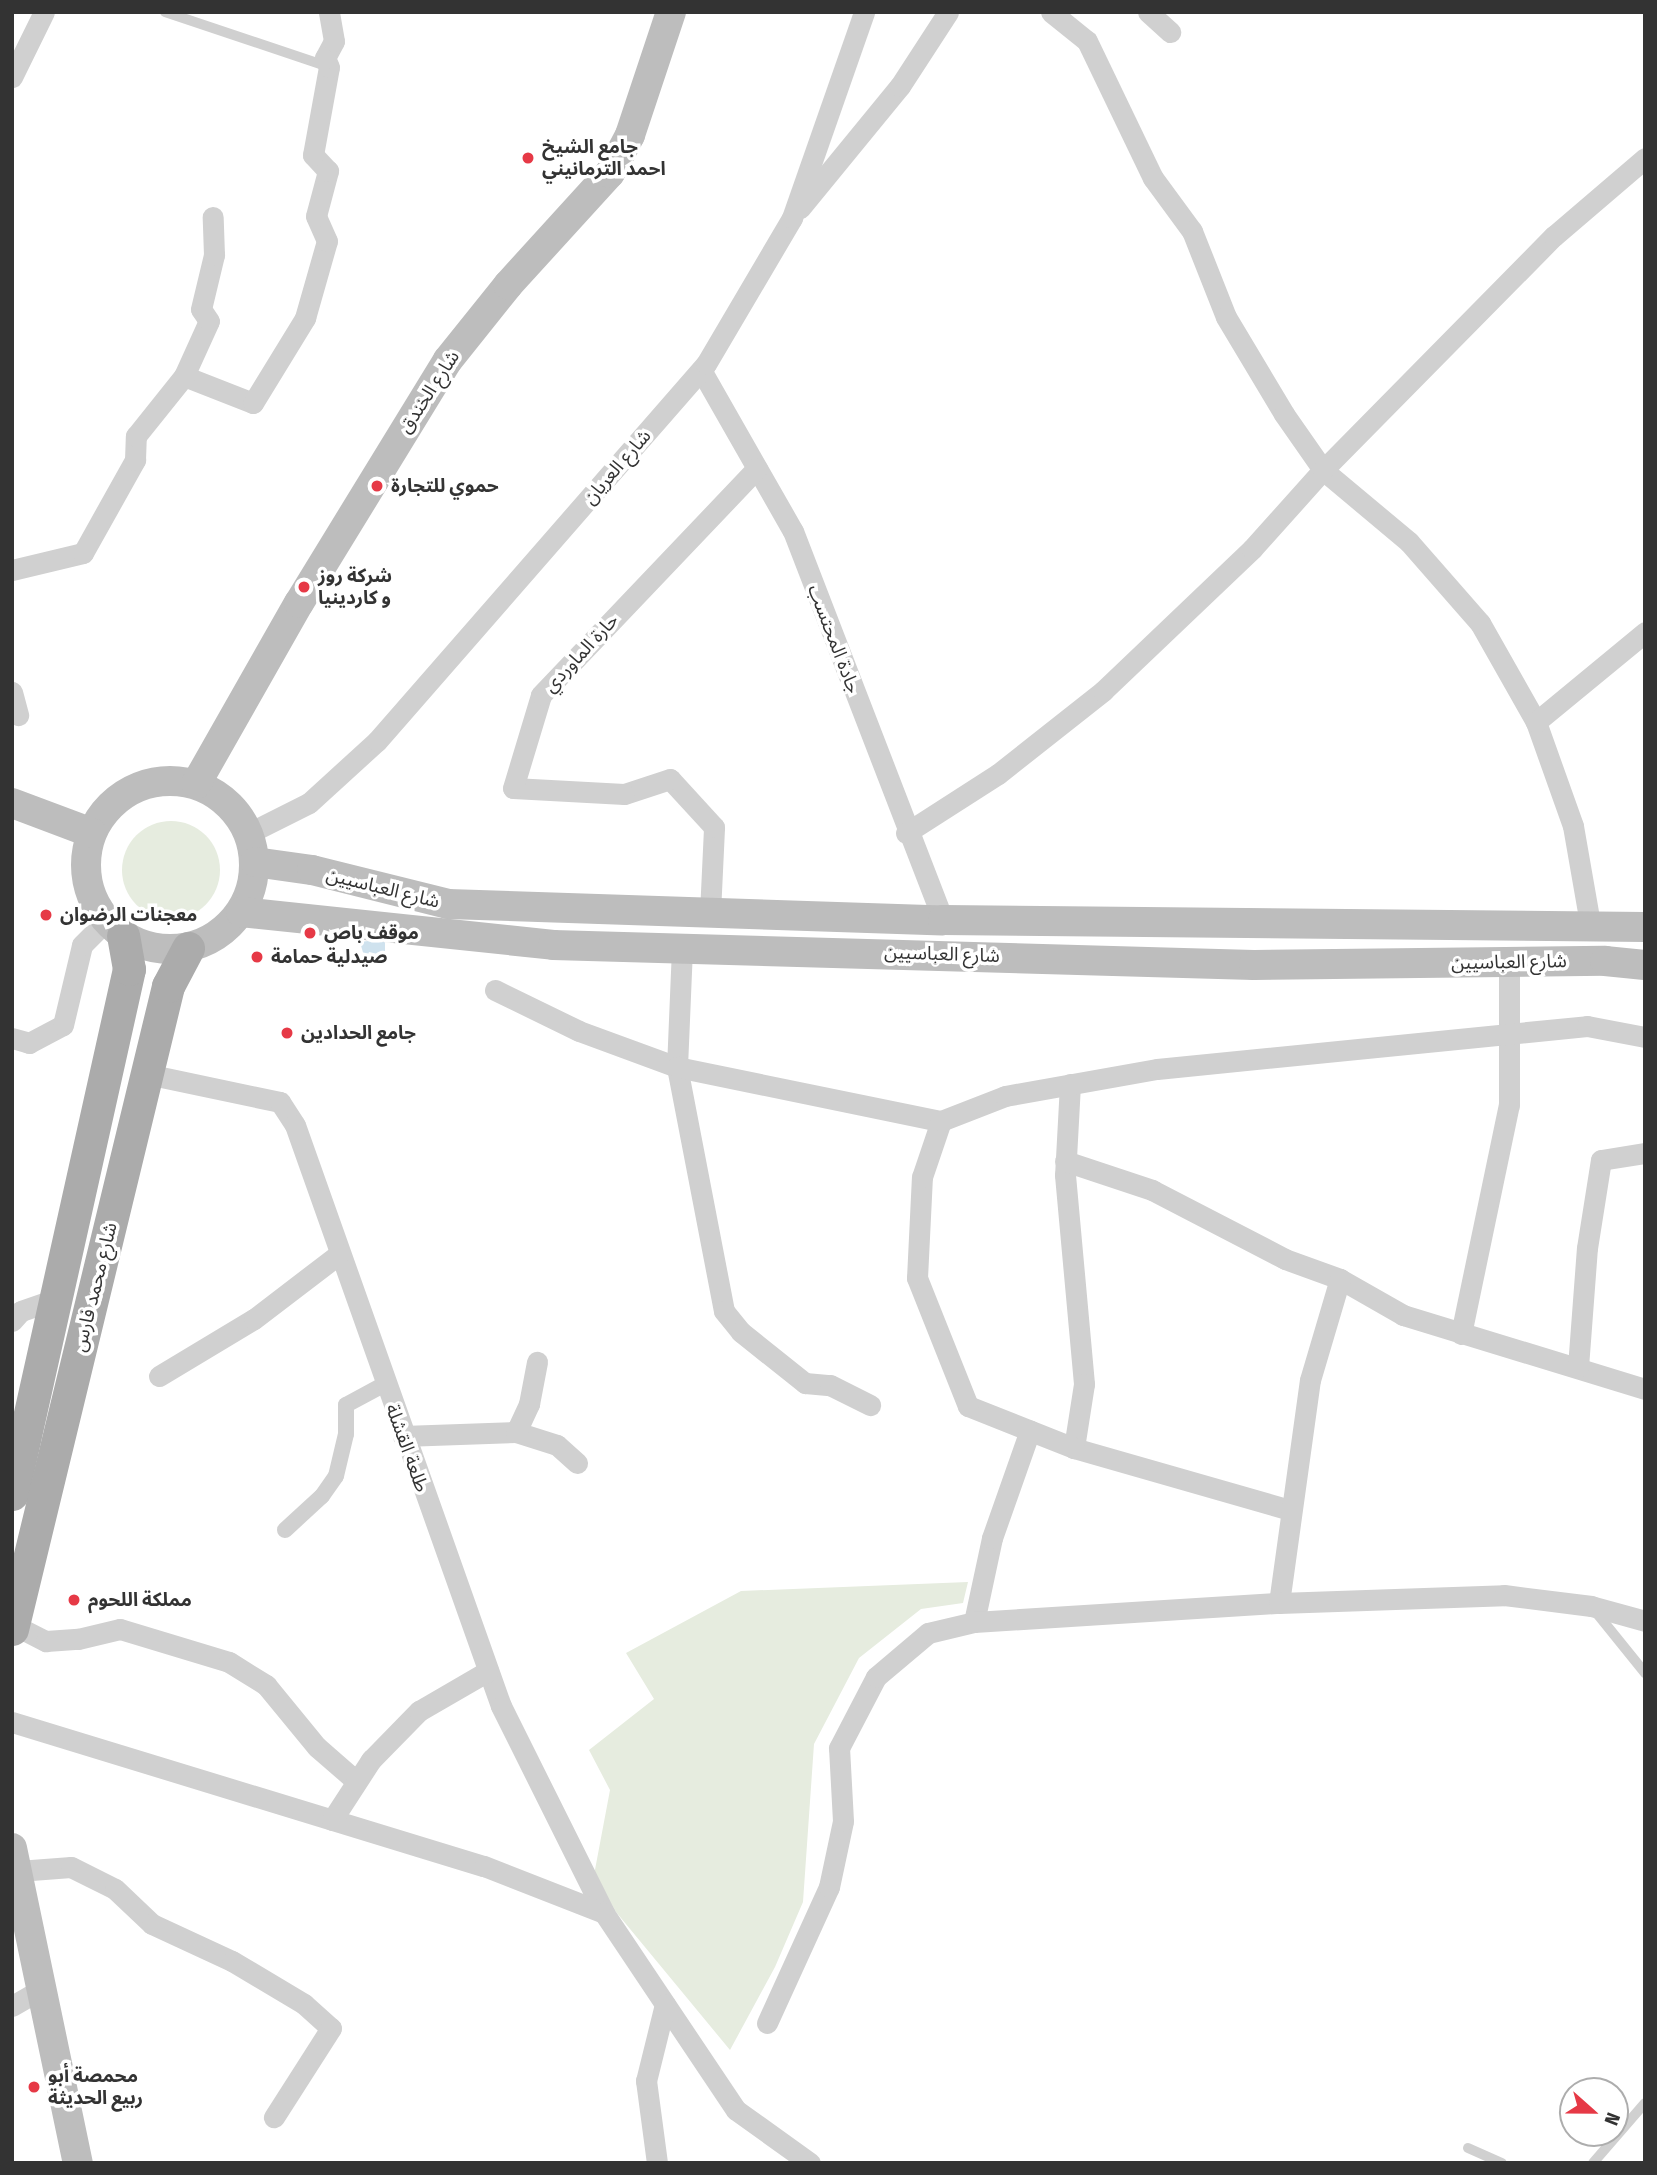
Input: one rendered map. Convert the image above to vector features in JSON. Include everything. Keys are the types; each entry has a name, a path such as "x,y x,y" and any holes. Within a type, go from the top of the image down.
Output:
{"main road":[{"name":"شارع الخندق","path":"196,784 299,603 448,360 508,285 610,173 630,135 671,12"},
{"path":"171,780 196,784 219,795 236,812 249,834 255,862 252,888 241,912 227,929 188,948 144,946 114,928 87,879 92,833 105,812 123,794 146,784 171,780"},
{"path":"12,803 92,833"},
{"name":"شارع العباسيين","path":"255,862 312,870 448,904 943,919 1590,923 1645,927"},
{"name":"شارع العباسيين","path":"241,912 553,945 1254,965 1605,961 1645,965"},
{"name":"شارع محمد فارس","path":"12,1494 58,1298 129,969 114,928"},
{"name":"شارع محمد فارس","path":"13,1627 168,986 188,948"},
{"path":"15,1859 78,2163"}],"street":[{"path":"12,77 44,12"},
{"path":"184,376 253,403 305,318 327,241 316,216 328,171 313,155 328,67 325,58 334,41 329,12"},
{"name":"شارع العريان","path":"249,834 309,803 377,741 701,370 792,218 864,12"},
{"path":"792,218 900,86 948,12"},
{"path":"1051,12 1087,41 1153,178 1192,231 1226,317 1323,470 1409,542 1480,623 1536,722 1573,826 1590,923"},
{"path":"1148,12 1170,32"},
{"path":"906,833 998,774 1103,691 1251,549 1323,470 1554,236 1645,158"},
{"path":"12,570 83,553 135,460 136,436 184,376 209,321 201,309 214,255 213,217"},
{"name":"جادة المحتسب","path":"701,370 793,531 906,833 943,919"},
{"name":"حارة الماوردي","path":"710,913 714,828 670,779 624,794 513,788 541,695 757,468"},
{"path":"1536,722 1645,632"},
{"path":"12,692 18,715"},
{"path":"12,1038 29,1043 63,1025 82,945 114,928"},
{"path":"682,948 677,1067 724,1311 741,1332 805,1383 830,1385 870,1405"},
{"path":"1461,1334 1509,1105 1509,962"},
{"path":"495,990 579,1031 677,1067 941,1121 1005,1096 1157,1069 1509,1031 1587,1026 1645,1037"},
{"name":"طلعة القشلة","path":"147,1074 280,1102 295,1125 402,1436 488,1671 535,1778 604,1913 736,2110 810,2163"},
{"path":"1070,1084 1065,1161 1071,1275 1084,1384 1074,1448"},
{"path":"941,1121 922,1177 917,1278 968,1406 1074,1448 1290,1510"},
{"path":"1578,1367 1587,1248 1601,1160 1645,1153"},
{"path":"1065,1161 1152,1190 1285,1258 1340,1279 1403,1315 1645,1389"},
{"path":"159,1376 254,1319 339,1254"},
{"path":"1279,1603 1310,1380 1340,1279"},
{"path":"12,1321 22,1311 58,1298"},
{"path":"516,1432 529,1404 537,1362"},
{"path":"285,1530 323,1496 336,1476 346,1434 346,1405 384,1384"},
{"path":"974,1622 992,1538 1030,1430"},
{"path":"402,1436 516,1432 557,1445 576,1463"},
{"path":"766,2023 829,1887 843,1821 839,1748 876,1677 928,1633 974,1622 1279,1603 1504,1595 1591,1606 1645,1620"},
{"path":"13,1627 46,1641 78,1639 120,1629 229,1662 266,1685 317,1747 355,1780"},
{"path":"332,1820 355,1780 419,1711 488,1671"},
{"path":"12,1723 484,1866 604,1913"},
{"path":"15,1859 71,1867 104,1883 152,1924 232,1961 304,2004 331,2028 274,2117"},
{"path":"12,2006 42,1989"},
{"path":"657,2163 646,2081 665,2004"}],"lane":[{"path":"165,12 328,67"},
{"path":"1591,1606 1645,1673"},
{"path":"1592,2163 1645,2103"},
{"path":"1468,2148 1502,2163"}],"shaded area":[{"path":"171,821 190,825 206,835 216,851 220,870 216,889 206,905 190,915 171,919 152,915 136,905 126,889 122,870 126,851 136,835 152,825"},
{"path":"968,1582 963,1603 921,1609 859,1658 814,1744 803,1902 775,1967 730,2050 616,1912 594,1875 610,1790 589,1750 654,1699 626,1653 741,1591"}],"water":[{"path":"385,939 385,964 366,963 360,942"}],"place":[{"name":"جامع الشيخ احمد الترمانيني","path":"528,158"},
{"name":"حموي للتجارة","path":"377,486"},
{"name":"شركة روز و كاردينيا","path":"304,587"},
{"name":"معجنات الرضوان","path":"46,915"},
{"name":"موقف باص","path":"310,933"},
{"name":"صيدلية حمامة","path":"257,957"},
{"name":"جامع الحدادين","path":"287,1033"},
{"name":"مملكة اللحوم","path":"74,1600"},
{"name":"محمصة أبو ربيع الحديثة","path":"34,2087"}]}
